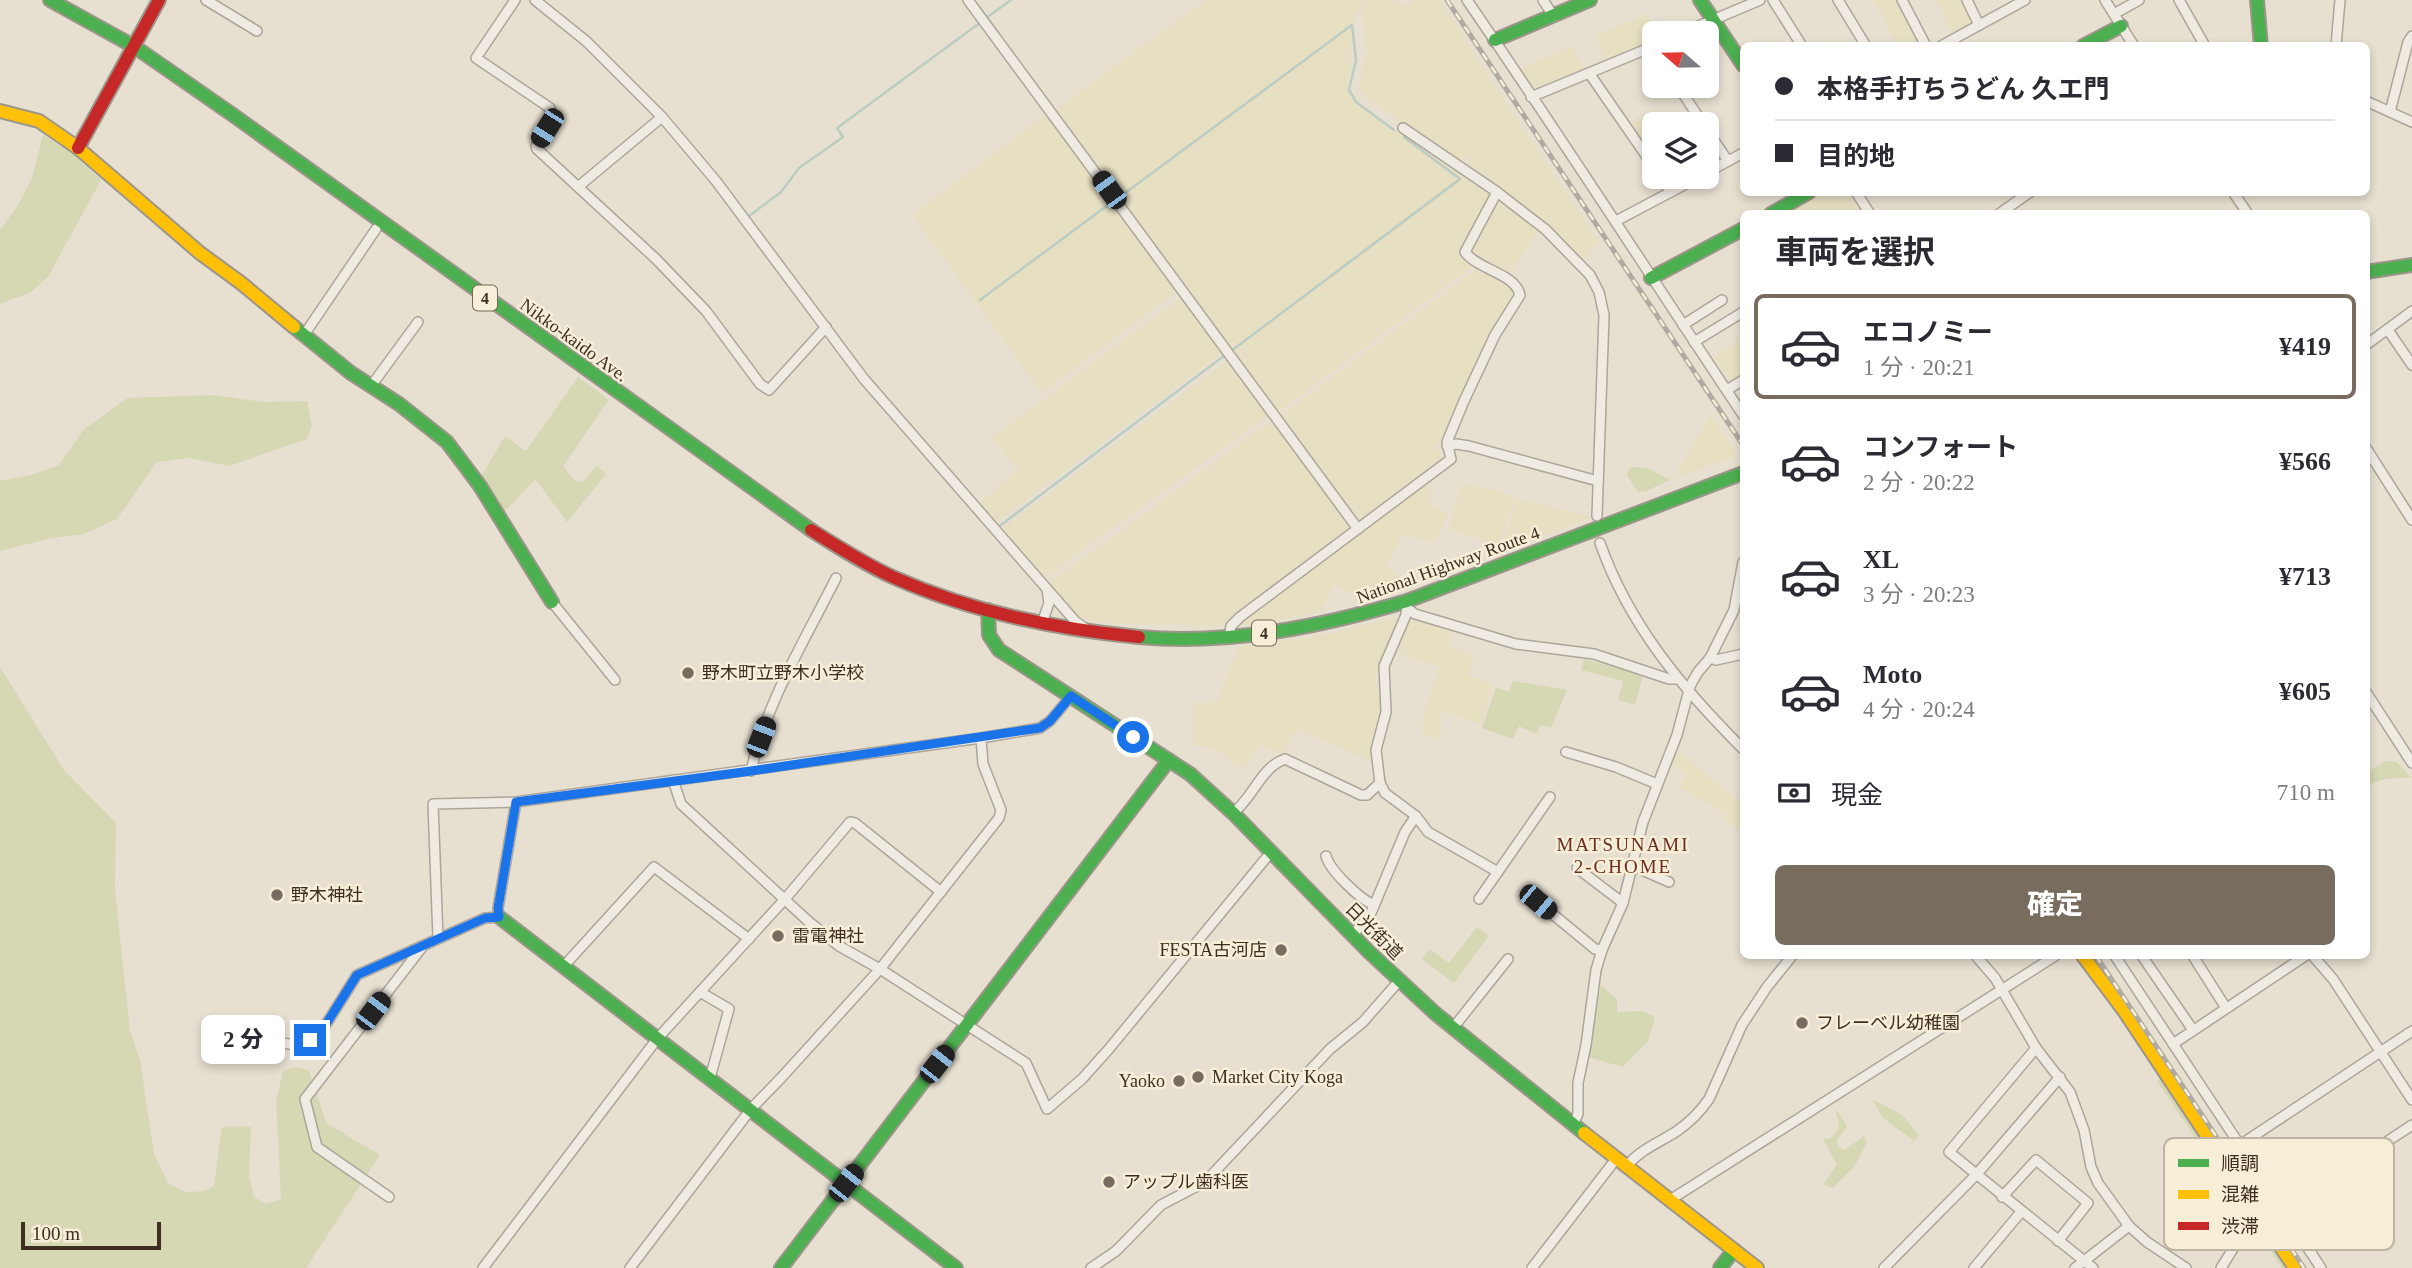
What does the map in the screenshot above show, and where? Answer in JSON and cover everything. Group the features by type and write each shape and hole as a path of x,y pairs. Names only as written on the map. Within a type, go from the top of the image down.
{"main road":[{"name":"Nikko-kaido Ave.","path":"50,0 135,47 233,115 788,516 893,577 932,593 988,610"},
{"path":"78,148 159,0"},
{"path":"1495,40 1590,0"},
{"path":"1700,0 1740,60"},
{"path":"2257,0 2261,42"},
{"path":"2091,42 2121,26"},
{"path":"0,110 39,121 78,148 200,253 351,373 400,404 447,442 480,486 552,602"},
{"path":"1778,210 1803,196"},
{"path":"1651,278 1740,231"},
{"path":"2370,271 2412,265"},
{"name":"National Highway Route 4","path":"988,610 1087,630 1177,638 1229,637 1333,622 1407,605 1740,474"},
{"name":"日光街道","path":"988,610 989,635 999,650 1190,774 1233,813 1399,981 1573,1125 1757,1268"},
{"path":"781,1268 1169,760"},
{"path":"499,917 956,1268"},
{"path":"2085,959 2125,1012 2209,1138"},
{"path":"1720,1268 1734,1250"},
{"path":"2283,1250 2295,1268"}],"street":[{"path":"206,0 257,31"},
{"path":"514,0 476,58 550,108 552,119 536,146 537,149 579,186 706,311 760,384 769,390 826,327"},
{"path":"535,0 586,41 662,117 716,181 864,379 1075,621 1087,630"},
{"path":"968,0 1358,529"},
{"path":"1467,0 1740,410"},
{"path":"1543,0 1554,17"},
{"path":"1713,20 1759,0"},
{"path":"1773,0 1799,42"},
{"path":"1838,0 1864,42"},
{"path":"1902,0 1924,42"},
{"path":"1967,0 1979,25"},
{"path":"1948,42 2025,0"},
{"path":"2105,0 2131,42"},
{"path":"2113,14 2139,0"},
{"path":"2179,0 2203,42"},
{"path":"2336,42 2340,0"},
{"path":"2390,112 2408,42 2412,36"},
{"path":"1531,97 1642,52"},
{"path":"1590,73 1642,149"},
{"path":"2370,103 2412,122"},
{"path":"579,186 662,117"},
{"path":"1403,128 1497,192 1545,229 1590,275 1604,315 1597,516"},
{"path":"1719,147 1728,161"},
{"path":"1719,166 1740,155"},
{"path":"1616,221 1677,189"},
{"path":"1229,637 1231,626 1240,617 1451,459 1447,442 1483,358 1520,295 1514,284 1477,263 1465,252 1497,192"},
{"path":"2004,210 2024,196"},
{"path":"304,335 376,229"},
{"path":"1682,325 1722,300"},
{"path":"2370,342 2412,311"},
{"path":"1694,342 1740,314"},
{"path":"371,386 418,322"},
{"path":"2388,330 2412,365"},
{"path":"1727,390 1740,382"},
{"path":"1447,446 1469,446 1598,481"},
{"path":"2370,454 2412,520"},
{"path":"1600,543 1619,592 1676,679 1740,746"},
{"path":"751,771 776,698 836,578"},
{"path":"1573,1125 1578,1114 1578,1083 1596,970 1602,950 1623,903 1643,822 1676,735 1693,680 1710,658 1734,610 1740,578"},
{"path":"1042,623 1049,603 1047,588"},
{"path":"552,602 615,680"},
{"path":"1499,872 1427,832 1416,816 1385,793 1380,783 1376,750 1386,712 1384,666 1407,605 1415,614 1516,644 1594,654 1676,679"},
{"path":"1710,658 1716,660 1740,655"},
{"path":"438,938 433,804 516,802 981,738 1040,728 1050,721 1071,696"},
{"path":"2370,698 2412,762"},
{"path":"630,1268 751,1109 880,969 999,818 1001,810 983,764 981,738"},
{"path":"1566,751 1657,784"},
{"path":"1233,813 1243,806 1272,765 1285,759 1361,795 1367,795 1380,783"},
{"path":"673,780 681,804 839,946 880,969 1026,1063 1047,1109 1082,1079 1108,1050 1271,852"},
{"path":"1479,900 1550,797"},
{"path":"229,1035 289,1044 310,1040 323,1029 357,975 485,918 499,917 498,908 516,802"},
{"path":"1353,935 1371,913 1405,832 1416,816"},
{"path":"483,1268 657,1039 785,899 850,822 855,823 941,892"},
{"path":"1326,856 1330,866 1363,899 1374,905"},
{"path":"1633,866 1669,882"},
{"path":"564,967 654,867 749,939"},
{"path":"1577,868 1623,903"},
{"path":"1538,902 1595,949 1602,950"},
{"path":"389,1197 317,1147 305,1099 424,944"},
{"path":"1453,1028 1508,959"},
{"path":"1532,1268 1621,1163 1676,1131 1702,1109 1742,1025 1790,959"},
{"path":"1979,959 1995,978 2036,1048 2070,1092 2098,1183 2129,1226 2147,1242 2186,1268"},
{"path":"1670,1200 2050,959"},
{"path":"2117,959 2235,1138"},
{"path":"2144,959 2193,1030"},
{"path":"2195,959 2226,1008"},
{"path":"2173,1044 2300,959"},
{"path":"2316,959 2333,979 2412,1100"},
{"path":"1091,1268 1116,1251 1161,1205 1205,1182 1330,1049 1363,1022 1399,981"},
{"path":"700,992 729,1009 710,1078"},
{"path":"2252,1138 2412,1031"},
{"path":"2036,1048 1949,1152 2058,1241 2079,1264 2093,1268"},
{"path":"1884,1268 1976,1175 2060,1077"},
{"path":"2392,1138 2412,1125"},
{"path":"2002,1197 2036,1160 2088,1203 2058,1241"},
{"path":"1974,1268 2021,1212"},
{"path":"2079,1264 2129,1226"},
{"path":"2221,1268 2232,1250"},
{"path":"2309,1250 2321,1268"}],"shaded area":[{"path":"1205,0 1363,0 1352,26 1349,90 1356,102 1396,133 1403,128 1497,192 1465,251 1477,263 1274,415 1055,110"},
{"path":"1365,0 1393,0 1408,7 1413,0 1440,0 1599,242 1584,260 1467,164 1483,139 1463,164 1366,98 1359,86 1366,51 1362,8"},
{"path":"1873,0 1897,0 1918,42 1895,42"},
{"path":"1936,0 1963,0 1975,24 1954,35"},
{"path":"1647,14 1650,21 1642,21 1642,47 1606,63 1596,35"},
{"path":"1573,47 1585,71 1533,93 1519,69"},
{"path":"1048,113 1178,291 1042,393 912,215"},
{"path":"1642,116 1642,139 1632,123"},
{"path":"1815,196 1850,196 1861,210 1789,210"},
{"path":"1498,200 1538,231 1510,273 1471,252"},
{"path":"1477,269 1513,290 1513,301 1487,341 1437,447 1443,459 1358,522 1281,416"},
{"path":"1182,297 1223,353 995,523 979,502 1018,471 992,437"},
{"path":"1740,339 1740,379 1732,384 1714,357"},
{"path":"1229,359 1269,415 1044,578 1001,529"},
{"path":"1711,414 1737,455 1672,480"},
{"path":"1273,419 1353,528 1225,626 1120,624 1078,618 1048,584"},
{"path":"1461,484 1484,487 1516,497 1498,544 1449,530"},
{"path":"1423,485 1433,492 1429,505 1447,513 1436,542 1402,535 1386,567 1399,573 1387,595 1365,601 1334,584 1321,612 1234,628 1238,623"},
{"path":"1518,499 1592,517 1499,553"},
{"path":"1403,615 1376,677 1381,711 1372,746 1373,763 1301,730 1295,731 1282,754 1262,745 1243,768 1213,748 1193,745 1194,703 1217,701 1239,646 1329,634"},
{"path":"1410,615 1454,629 1449,646 1473,656 1469,676 1494,684 1480,724 1442,711 1440,739 1422,736 1425,708 1439,667 1396,653"},
{"path":"1675,748 1740,802 1740,827 1737,830 1724,820 1727,814 1680,788 1686,773 1669,763"}],"green space":[{"path":"43,135 71,153 101,180 48,277 31,292 0,304 0,230 18,205 32,178"},
{"path":"578,377 609,400 563,466 576,482 584,481 597,465 606,474 567,522 535,480 502,514 480,478 505,436 526,451"},
{"path":"214,395 264,402 307,401 312,425 307,439 229,466 189,458 157,462 117,519 84,534 52,538 0,551 0,481 31,475 59,465 84,429 128,398"},
{"path":"1630,467 1648,468 1670,480 1638,492 1627,475"},
{"path":"1584,659 1643,675 1635,705 1618,700 1623,681 1581,670"},
{"path":"0,667 64,770 116,823 115,890 130,1031 140,1060 154,1154 168,1183 185,1192 204,1191 214,1186 222,1127 251,1127 249,1175 254,1197 266,1204 281,1199 276,1100 283,1072 293,1067 309,1070 326,1123 380,1155 306,1268 0,1268"},
{"path":"1513,681 1567,690 1551,728 1541,725 1536,734 1519,726 1513,739 1482,728 1496,687 1509,692"},
{"path":"2385,761 2397,762 2411,778 2393,778 2370,785 2370,770"},
{"path":"1477,927 1489,936 1454,983 1422,959 1430,949 1449,963"},
{"path":"1601,985 1617,1000 1617,1012 1642,1011 1655,1017 1648,1041 1623,1067 1587,1057"},
{"path":"2166,1073 2209,1138 2195,1138 2157,1081"},
{"path":"1872,1099 1902,1115 1919,1135 1914,1141 1883,1118"},
{"path":"1836,1109 1847,1126 1837,1141 1838,1147 1845,1150 1864,1136 1867,1142 1854,1167 1833,1188 1823,1184 1837,1165 1823,1139 1831,1138 1839,1129"},
{"path":"2270,1250 2283,1250 2295,1268 2282,1268"}],"waterway":[{"path":"986,18 1011,0"},
{"path":"749,216 781,192 799,168 843,137 837,128 981,22"},
{"path":"1352,25 1356,60 1349,90 1356,102 1394,130"},
{"path":"1117,199 1352,25"},
{"path":"1231,351 1460,179 1404,137"},
{"path":"980,300 1112,202"},
{"path":"1001,525 1225,355"}],"railway":[{"path":"1447,0 1740,440"},
{"path":"2098,959 2217,1138"},
{"path":"2292,1250 2304,1268"}],"traffic: fast":[{"path":"50,0 135,47 233,115 811,530"},
{"path":"1495,40 1590,0"},
{"path":"1700,0 1740,60"},
{"path":"2257,0 2261,42"},
{"path":"2091,42 2121,26"},
{"path":"1778,210 1802,196"},
{"path":"1651,278 1740,231"},
{"path":"2370,271 2412,265"},
{"path":"294,327 351,373 399,404 447,442 480,486 552,602"},
{"path":"1139,637 1173,639 1241,636 1341,619 1407,601 1740,474"},
{"path":"988,610 989,635 999,650 1190,774 1233,813 1368,951 1436,1014 1584,1133"},
{"path":"781,1268 1169,760"},
{"path":"499,917 956,1268"},
{"path":"1720,1268 1734,1250"}],"traffic: slow":[{"path":"0,111 39,121 78,148 200,253 294,327"},
{"path":"2085,959 2125,1012 2209,1138"},
{"path":"1584,1133 1757,1268"},
{"path":"2283,1250 2295,1268"}],"traffic: jam":[{"path":"78,148 159,0"},
{"path":"811,530 884,573 984,610 1045,624 1139,637"}],"place":[{"name":"野木町立野木小学校","path":"688,673"},
{"name":"野木神社","path":"277,895"},
{"name":"雷電神社","path":"778,936"},
{"name":"FESTA古河店","path":"1281,950"},
{"name":"フレーベル幼稚園","path":"1802,1023"},
{"name":"Market City Koga","path":"1198,1077"},
{"name":"Yaoko","path":"1179,1081"},
{"name":"アップル歯科医","path":"1109,1182"}],"district":[{"name":"MATSUNAMI 2-CHOME","path":"1623,855"}],"route":[{"path":"310,1040 323,1029 357,975 485,918 499,917 498,908 516,802 751,771 1040,728 1050,721 1071,696 1133,737"}]}
